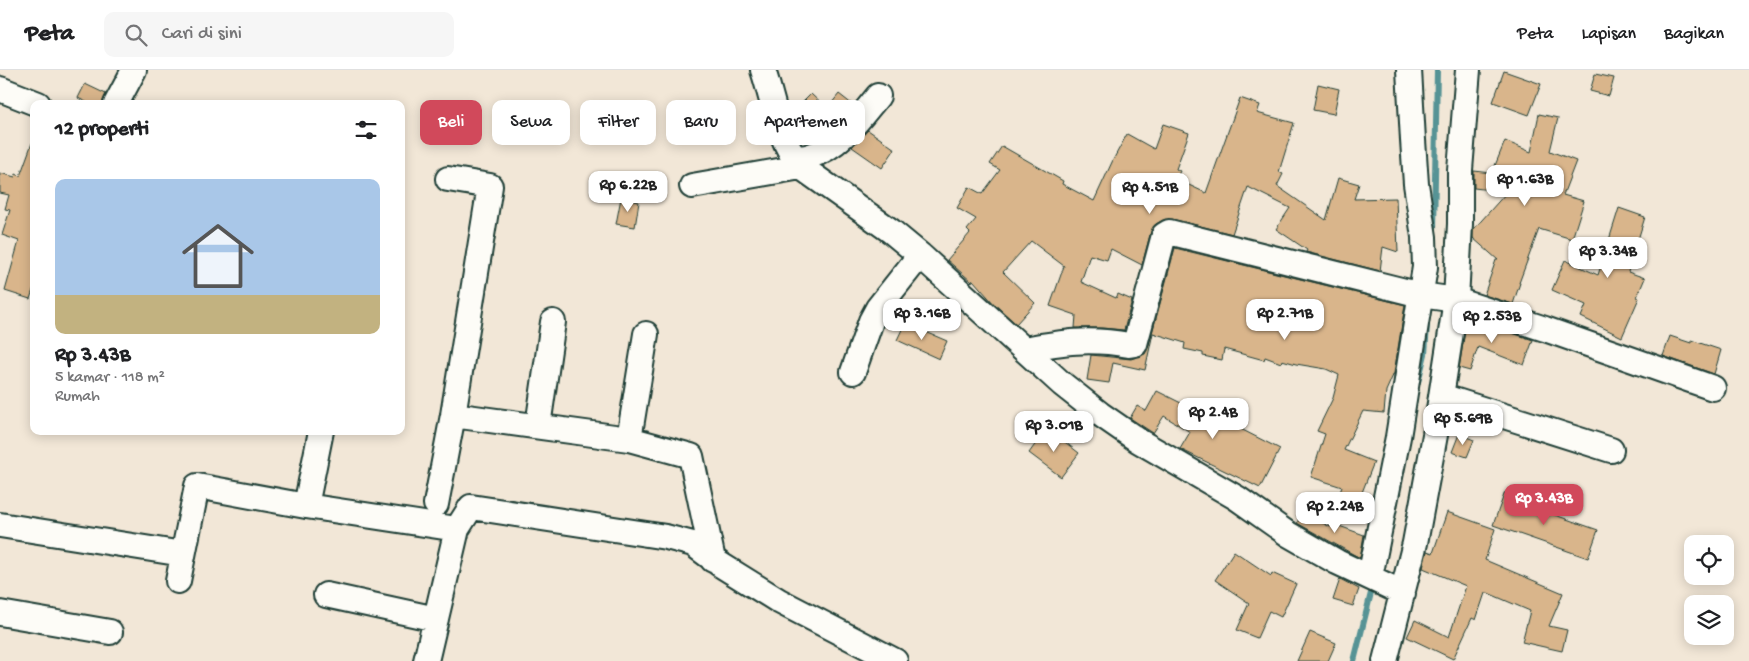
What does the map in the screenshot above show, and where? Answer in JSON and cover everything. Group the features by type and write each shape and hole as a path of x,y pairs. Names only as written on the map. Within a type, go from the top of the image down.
{"street":[{"path":"118,100 134,70"},
{"path":"763,70 783,140 798,163 891,231 920,255 991,321 1081,400 1139,441 1237,498 1288,534 1337,562 1384,584"},
{"path":"1384,584 1420,517 1441,396 1436,297 1425,268 1416,184 1409,70"},
{"path":"1386,661 1384,584 1398,437 1436,297 1460,224 1460,170 1468,70"},
{"path":"0,89 30,101"},
{"path":"692,186 798,163 844,136 878,96"},
{"path":"436,504 453,415 490,186 448,179"},
{"path":"1024,349 1080,340 1135,344 1166,232 1436,297 1545,329 1713,388"},
{"path":"853,372 871,321 878,308 920,255"},
{"path":"538,426 553,322"},
{"path":"629,439 646,334"},
{"path":"1441,396 1610,450"},
{"path":"453,415 629,439 691,456 713,560"},
{"path":"306,506 320,435"},
{"path":"178,581 197,486 306,506 457,529"},
{"path":"426,661 457,529 471,507 666,537 693,544 713,560 779,601 895,661"},
{"path":"0,525 183,554"},
{"path":"326,595 436,618"},
{"path":"0,613 110,632"}],"building":[{"path":"1504,71 1541,84 1529,115 1493,102"},
{"path":"1595,74 1614,78 1609,96 1590,91"},
{"path":"85,84 106,94 104,100 82,100 78,98"},
{"path":"1318,84 1339,89 1334,114 1313,110"},
{"path":"811,94 817,100 805,100"},
{"path":"839,94 847,100 834,100"},
{"path":"1240,98 1260,105 1257,113 1294,123 1279,172 1283,174 1277,186 1326,220 1338,178 1359,184 1354,199 1396,198 1398,252 1383,247 1380,271 1306,252 1307,250 1276,229 1290,208 1248,187 1232,234 1172,219 1163,220 1156,224 1151,231 1142,265 1111,249 1107,260 1090,255 1081,282 1116,298 1118,294 1132,300 1124,330 1075,328 1076,315 1050,306 1064,266 1031,241 1003,272 1035,303 1016,324 995,305 973,280 972,282 947,260 970,233 967,230 976,219 957,208 969,187 982,194 1000,170 990,164 1002,146 1063,181 1062,184 1094,201 1127,134 1154,149 1163,124 1189,133 1176,169 1180,171 1176,179 1206,193"},
{"path":"1539,114 1558,118 1550,151 1576,161 1563,195 1584,201 1572,239 1539,229 1513,304 1484,295 1496,260 1498,260 1473,238 1473,230 1507,192 1474,188 1474,171 1492,173 1505,141 1531,152"},
{"path":"868,130 895,149 882,168 852,147 854,145 865,145 865,133"},
{"path":"30,148 30,299 5,291 19,241 2,235 10,210 5,209 9,195 0,193 0,173 15,177 16,174 20,176"},
{"path":"621,198 639,202 635,227 616,224"},
{"path":"1619,208 1645,217 1628,272 1645,278 1637,297 1639,298 1622,337 1581,317 1586,305 1552,290 1565,260 1598,275"},
{"path":"1175,248 1405,305 1394,373 1386,391 1384,413 1363,411 1344,450 1374,462 1359,500 1340,492 1342,487 1311,477 1325,434 1317,431 1333,398 1339,375 1326,369 1282,360 1281,363 1265,357 1264,360 1224,349 1222,360 1184,349 1185,343 1153,333 1145,370 1113,363 1109,383 1087,380 1091,355 1131,359 1145,354"},
{"path":"1467,318 1533,340 1524,365 1478,347 1470,371 1459,368"},
{"path":"905,323 947,341 939,359 897,340"},
{"path":"1670,336 1691,343 1691,340 1721,350 1714,374 1663,356"},
{"path":"1157,391 1224,428 1227,422 1280,449 1260,488 1180,449 1190,432 1164,416 1153,433 1130,418 1137,406 1146,411"},
{"path":"1047,428 1079,453 1061,477 1029,453"},
{"path":"1459,434 1474,440 1467,457 1452,452"},
{"path":"1505,492 1531,501 1529,506 1598,530 1588,558 1493,525"},
{"path":"1303,512 1330,527 1331,523 1364,535 1360,558 1297,523"},
{"path":"1447,512 1495,529 1485,560 1563,593 1549,626 1567,630 1562,651 1522,642 1530,611 1488,593 1485,593 1476,620 1472,618 1453,659 1407,637 1415,620 1449,637 1466,586 1423,568 1427,551 1433,553"},
{"path":"1234,551 1271,576 1272,573 1296,584 1281,617 1269,611 1257,638 1237,630 1249,603 1215,580"},
{"path":"1340,579 1359,589 1353,606 1333,600"},
{"path":"1310,632 1336,643 1328,661 1297,661"}],"waterway":[{"path":"1434,231 1437,70"},
{"path":"1418,382 1425,354 1427,325"},
{"path":"1354,661 1373,585"}]}
